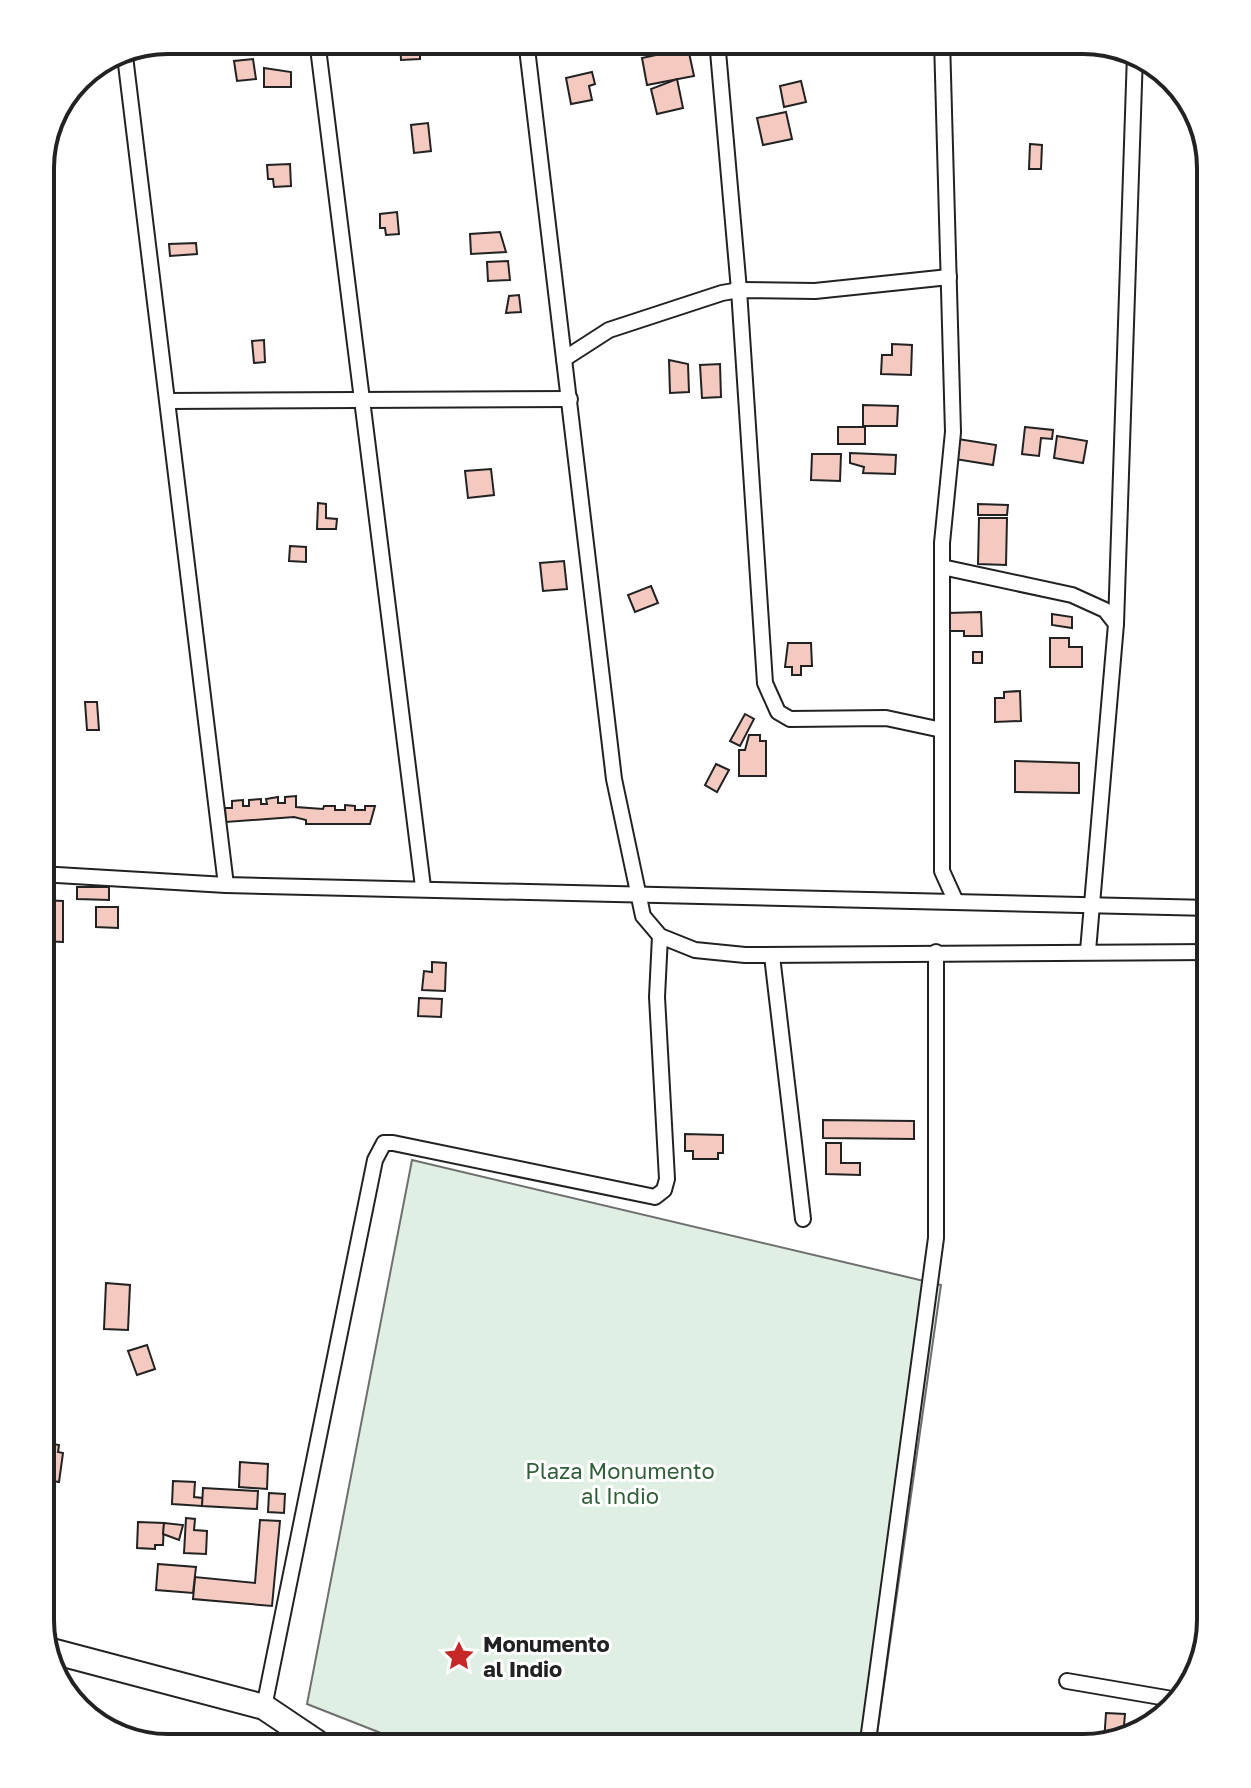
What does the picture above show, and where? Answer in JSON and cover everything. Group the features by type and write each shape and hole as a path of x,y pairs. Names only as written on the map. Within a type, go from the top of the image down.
{"highway":[{"path":"59,1653 264,1707 304,1734"}],"street":[{"path":"319,54 423,887"},
{"path":"528,54 614,779 643,916 660,936 695,950 772,956 936,952 1197,952"},
{"path":"718,54 739,290 765,683 778,712 790,719 886,718 942,730"},
{"path":"942,54 953,432 942,567 942,871 956,902"},
{"path":"126,63 226,885"},
{"path":"1088,951 1116,624 1135,67"},
{"path":"564,359 609,330 682,303 739,290 815,291 949,277"},
{"path":"168,401 570,399"},
{"path":"942,567 1072,595 1105,610 1116,624"},
{"path":"54,875 226,885 423,887 640,896 1197,908"},
{"path":"264,1707 375,1160 384,1143 393,1143 655,1197 664,1190 667,1179 657,997 660,936"},
{"path":"869,1734 936,1238 936,952"},
{"path":"772,956 803,1219"},
{"path":"1067,1681 1166,1698"}],"green space":[{"name":"Plaza Monumento al Indio","path":"412,1160 941,1285 877,1734 383,1734 307,1704"}],"building":[{"path":"401,54 420,54 420,59 401,60"},
{"path":"660,54 689,54 694,76 647,85 642,58"},
{"path":"253,59 256,79 237,81 234,61"},
{"path":"264,68 291,72 291,87 264,87"},
{"path":"592,72 595,84 589,86 592,100 571,104 566,78"},
{"path":"677,79 683,108 657,114 651,89"},
{"path":"801,81 806,102 784,107 780,86"},
{"path":"786,112 792,139 763,145 757,118"},
{"path":"428,123 431,151 414,153 411,125"},
{"path":"1030,144 1042,145 1041,169 1029,169"},
{"path":"290,164 291,186 274,187 273,179 268,179 267,165"},
{"path":"397,212 399,234 386,235 385,228 380,228 380,214"},
{"path":"500,232 506,252 471,254 470,234"},
{"path":"196,243 197,254 170,256 169,244"},
{"path":"508,261 510,280 488,281 487,262"},
{"path":"519,295 521,312 506,313 509,296"},
{"path":"264,340 265,362 254,363 252,341"},
{"path":"892,344 912,345 911,375 881,374 882,355 892,355"},
{"path":"669,360 688,364 689,392 670,393"},
{"path":"720,364 721,397 702,398 700,365"},
{"path":"863,405 898,406 897,426 863,426"},
{"path":"838,427 865,427 865,444 838,444"},
{"path":"1025,427 1053,430 1052,439 1041,438 1039,456 1022,454"},
{"path":"1057,436 1087,441 1083,463 1054,458"},
{"path":"958,439 996,445 993,465 955,459"},
{"path":"850,453 896,455 895,474 863,473 864,467 850,463"},
{"path":"812,454 841,454 840,481 811,480"},
{"path":"491,469 494,495 468,498 465,471"},
{"path":"318,503 326,504 326,518 337,519 336,529 317,529"},
{"path":"978,504 1008,505 1007,515 978,515"},
{"path":"979,518 1007,518 1006,565 978,564"},
{"path":"290,546 306,547 306,562 289,561"},
{"path":"564,561 567,589 543,591 540,563"},
{"path":"651,586 658,603 635,612 628,595"},
{"path":"981,612 982,636 964,636 964,631 948,631 948,613"},
{"path":"1052,614 1072,617 1072,628 1052,625"},
{"path":"1050,638 1069,638 1069,647 1082,647 1082,667 1050,667"},
{"path":"788,643 811,643 812,666 801,666 801,675 792,675 792,667 785,667"},
{"path":"973,652 982,652 982,663 973,663"},
{"path":"1020,691 1021,721 995,722 995,698 1004,698 1004,692"},
{"path":"85,702 97,702 99,730 87,730"},
{"path":"745,714 754,719 740,746 730,741"},
{"path":"749,735 760,735 760,741 766,741 766,776 739,776 739,750 745,750"},
{"path":"1015,761 1079,763 1079,793 1015,792"},
{"path":"716,764 729,770 717,792 705,785"},
{"path":"296,796 296,807 323,809 324,806 335,806 335,810 345,810 345,805 355,806 355,810 365,810 365,806 375,806 370,824 306,824 306,820 294,817 226,822 225,808 232,808 232,801 243,800 243,806 249,806 249,800 261,799 261,804 267,804 266,799 278,797 278,803 285,803 285,797"},
{"path":"77,887 109,887 109,900 77,899"},
{"path":"54,901 63,901 63,942 54,942"},
{"path":"96,907 118,907 118,928 96,927"},
{"path":"432,962 446,963 445,991 422,990 424,971 432,972"},
{"path":"419,998 442,999 441,1017 418,1016"},
{"path":"823,1120 914,1121 914,1139 823,1138"},
{"path":"685,1134 723,1135 723,1153 718,1153 718,1159 693,1159 693,1151 685,1151"},
{"path":"826,1143 841,1143 841,1163 860,1163 860,1175 826,1174"},
{"path":"106,1283 130,1285 128,1330 104,1329"},
{"path":"147,1345 155,1369 137,1375 128,1351"},
{"path":"54,1444 59,1445 58,1452 63,1453 59,1482 54,1481"},
{"path":"240,1462 268,1464 267,1489 239,1487"},
{"path":"173,1481 195,1482 194,1497 203,1498 202,1506 172,1504"},
{"path":"203,1488 258,1491 257,1509 202,1506"},
{"path":"269,1493 285,1494 284,1513 268,1512"},
{"path":"186,1518 195,1519 194,1530 207,1531 206,1554 184,1553"},
{"path":"260,1520 280,1521 272,1606 193,1599 195,1577 255,1583"},
{"path":"138,1522 164,1523 163,1545 155,1545 155,1549 137,1548"},
{"path":"164,1523 183,1525 179,1540 163,1534"},
{"path":"158,1564 196,1567 193,1593 156,1590"},
{"path":"1106,1713 1125,1714 1124,1726 1105,1732"}],"place":[{"name":"Monumento al Indio","path":"459,1656"}]}
